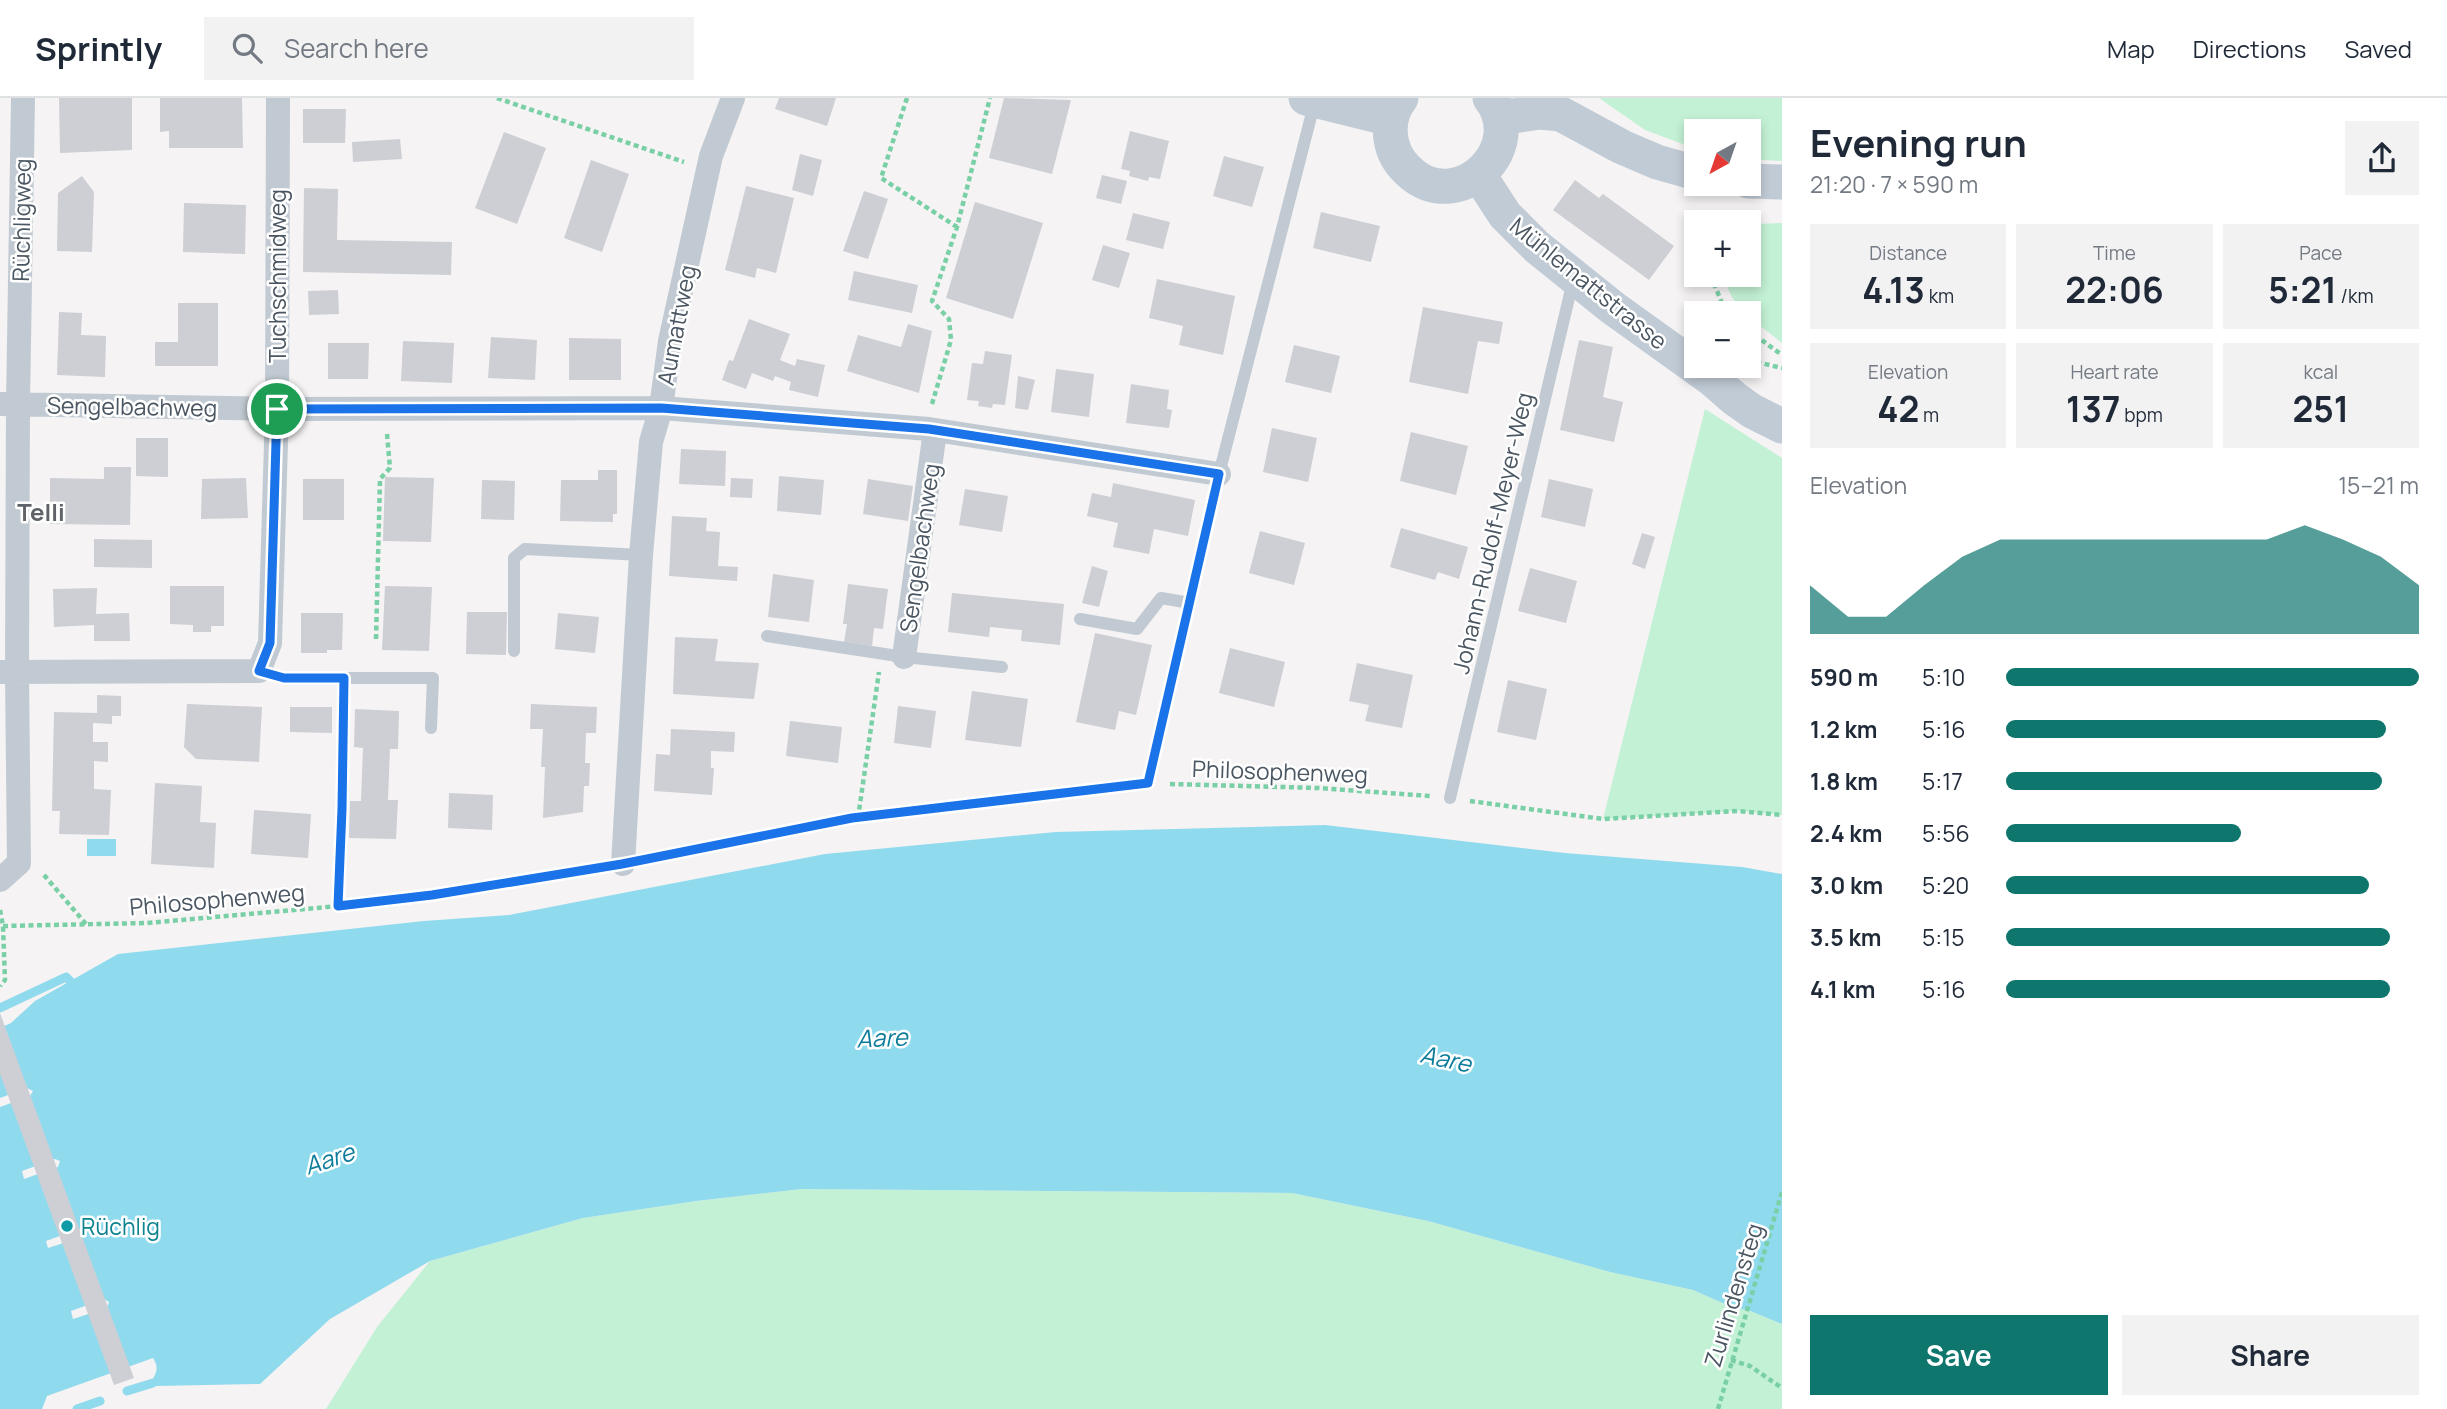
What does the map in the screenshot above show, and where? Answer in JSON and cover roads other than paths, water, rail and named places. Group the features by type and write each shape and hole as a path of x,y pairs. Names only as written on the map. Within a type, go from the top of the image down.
{"main road":[{"path":"1310,99 1396,109 1390,133 1397,159 1416,178 1428,183 1455,185 1479,175 1488,166 1500,143 1495,108 1561,114 1622,147 1684,170"},
{"name":"Mühlemattstrasse","path":"1479,175 1505,215 1574,278 1713,379 1752,411 1782,426"},
{"path":"1761,181 1782,182"},
{"name":"Mühlemattstrasse","path":"1713,379 1738,390 1782,400"}],"street":[{"name":"Rüchligweg","path":"0,880 19,863 20,836 8,672 9,404 23,98"},
{"name":"Tuchschmidweg","path":"259,671 270,643 277,409 278,98"},
{"name":"Aumattweg","path":"622,864 641,555 651,442 661,408 670,341 708,170 733,98"},
{"name":"Sengelbachweg","path":"9,404 277,409 661,408 932,430 1219,474"},
{"name":"Sengelbachweg","path":"904,657 932,430"},
{"path":"8,672 259,671"}],"lane":[{"path":"1148,783 1219,474 1310,99"},
{"name":"Johann-Rudolf-Meyer-Weg","path":"1450,798 1574,278"},
{"path":"514,651 514,558 525,550 641,555"},
{"path":"1080,619 1137,629 1161,598 1190,603"},
{"path":"767,636 904,657 1002,667"},
{"path":"259,671 284,678 433,678 431,728"},
{"path":"342,809 344,678"}],"water":[{"name":"Aare","path":"1325,825 1565,853 1742,867 1782,874 1782,1324 1748,1310 1734,1308 1693,1290 1610,1272 1428,1221 1292,1193 802,1189 583,1218 430,1261 330,1319 260,1384 156,1386 151,1382 156,1370 153,1358 47,1396 42,1409 0,1409 0,1107 30,1096 33,1091 27,1088 0,1098 0,1028 11,1023 35,1001 118,954 424,921 509,915 825,854 1056,832","holes":["55,1159 60,1161 58,1167 24,1179 22,1171","79,1229 84,1231 82,1237 48,1248 46,1241","104,1299 109,1302 107,1308 73,1319 71,1311"]},
{"path":"87,839 116,839 116,856 87,856"}],"waterway":[{"path":"0,1008 66,977 71,982"},
{"path":"127,1391 153,1383"},
{"path":"77,1409 100,1401"}],"place":[{"name":"Rüchlig","path":"67,1226"}],"district":[{"name":"Telli","path":"41,511"}]}
